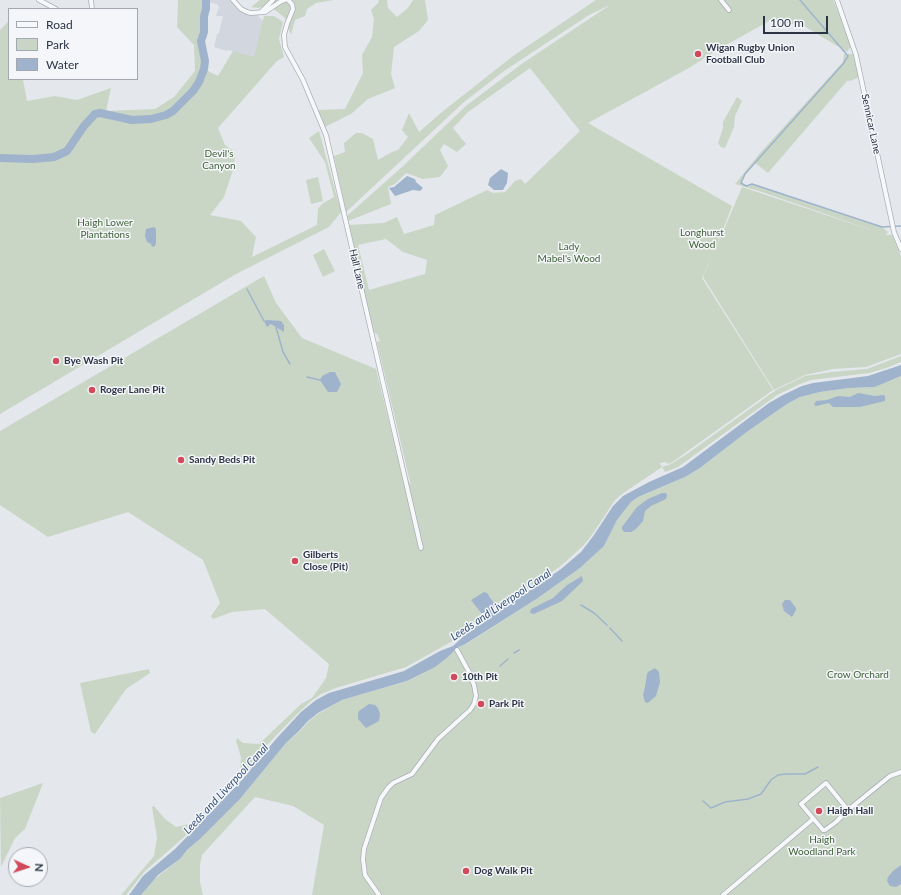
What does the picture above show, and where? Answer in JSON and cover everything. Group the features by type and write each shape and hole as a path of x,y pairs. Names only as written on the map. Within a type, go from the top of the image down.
{"street":[{"path":"39,0 54,8"},
{"path":"233,0 238,6 247,12 265,12 285,0"},
{"path":"261,12 273,0"},
{"name":"Hall Lane","path":"288,0 292,4 293,9 284,35 285,47 303,80 326,135 421,548"},
{"path":"721,0 729,10"},
{"name":"Sennicar Lane","path":"837,0 856,55 892,224 901,249"},
{"path":"379,895 365,875 363,859 364,849 381,798 393,783 412,774 438,739 470,710 474,704 476,696 474,685 457,650"},
{"path":"848,810 826,783 801,804 823,830 825,830 890,776 901,772"},
{"path":"723,895 813,818"}],"shaded area":[{"path":"210,0 231,0 239,10 245,14 257,15 277,34 267,65 246,57 246,55 214,47 223,16 216,16 219,7 217,4 209,2"}],"green space":[{"name":"Haigh Lower Plantations","path":"178,0 204,0 199,37 206,47 208,71 218,76 233,51 254,57 264,16 274,16 283,22 279,39 284,57 277,61 218,128 225,145 235,152 234,167 224,197 210,215 241,221 256,237 252,257 317,225 318,209 322,204 334,197 325,162 309,138 319,131 342,211 329,227 236,274 0,414 0,30 8,22 8,80 23,80 27,101 55,96 77,100 111,88 106,111 155,109 174,97 195,71 194,45 177,27"},
{"path":"260,0 333,0 316,3 307,9 305,16 295,20 291,35 285,18 275,10 268,6 258,8 251,7"},
{"path":"379,0 387,0 388,8 397,17 408,8 413,0 425,0 428,20 419,31 394,47 391,74 395,88 368,99 351,114 325,127 318,110 345,109 363,73 362,55 372,37 374,19 371,10"},
{"path":"596,0 833,0 852,45 847,52 804,26 771,20 717,50 689,68 588,123 732,206 714,253 742,187 886,235 892,235 901,256 901,354 866,367 833,369 805,375 774,390 703,277 713,254 702,278 773,390 671,463 660,463 662,467 622,494 615,500 584,545 562,565 536,584 496,608 490,596 472,600 483,616 458,638 406,667 336,688 321,694 310,702 266,746 243,775 183,838 144,872 126,895 121,895 154,856 157,838 152,807 154,806 165,819 176,827 194,823 235,781 240,771 241,757 236,741 237,738 243,743 259,744 301,704 312,698 326,678 329,664 265,609 232,612 213,619 211,616 220,603 203,560 128,512 48,537 0,505 0,431 264,276 276,303 302,338 376,369 397,455 411,486 377,342 380,341 377,334 371,331 348,225 384,223 397,217 404,234 434,225 435,215 487,190 493,193 505,192 515,181 521,179 525,184 580,131 530,68 468,112 453,128 466,144 457,152 444,144 440,150 448,166 440,177 423,179 406,173 395,184 388,187 391,204 348,221 347,216 403,166 467,105 523,63 610,5 589,15 504,71 464,102 346,212 334,156 345,152 344,143 356,133 362,133 373,139 378,160 398,150 408,137 402,130 409,113 419,132 513,56","holes":["386,239 403,252 427,260 425,274 369,290 358,245"]},
{"path":"844,54 854,54 859,77 847,81 768,173 755,163 745,174 741,183 746,186 752,184 882,227 888,232 886,235 735,184 760,153 843,62"},
{"path":"737,97 742,101 735,116 734,127 725,148 721,147 718,143 723,128 723,122"},
{"path":"318,177 323,201 311,204 306,180"},
{"path":"324,249 335,271 323,277 313,255"},
{"path":"901,356 901,362 886,368 869,373 811,380 777,395 678,467 665,472 662,467 671,464 687,454 776,390 805,376 867,369"},
{"path":"901,376 901,895 312,895 324,825 293,806 255,797 202,855 200,865 200,882 203,895 141,895 152,881 180,859 187,850 240,799 286,743 318,714 342,700 408,681 434,667 448,657 458,647 465,645 538,598 580,568 604,546 617,520 631,502 638,497 685,477 700,468 748,431 787,404 800,397 820,392 849,388 875,387"},
{"path":"149,669 150,673 126,689 95,734 91,732 80,683"},
{"path":"43,783 25,829 15,838 11,847 8,847 8,852 1,867 0,798"}],"water":[{"path":"501,169 508,173 507,183 503,190 494,190 488,185 490,178"},
{"path":"407,176 415,179 416,182 423,188 420,191 413,190 395,196 389,188 394,187"},
{"path":"154,227 156,229 156,243 155,246 152,247 151,244 147,242 145,236 146,229"},
{"path":"264,321 281,321 284,325 284,332 271,324 267,327"},
{"path":"901,365 901,376 875,387 849,388 820,392 800,397 787,404 748,431 700,468 685,477 638,497 631,502 617,520 604,546 580,568 538,598 464,645 458,647 435,667 407,681 342,700 318,713 286,743 240,799 187,850 180,859 158,875 141,895 129,895 143,876 175,849 242,780 301,712 316,700 329,693 404,671 440,651 453,646 489,617 488,613 481,613 471,600 484,592 487,593 495,604 493,610 496,612 516,600 561,569 581,552 613,506 623,496 649,482 683,467 769,403 802,386 813,383 868,376"},
{"path":"330,372 335,372 341,384 337,392 328,392 320,380 322,376"},
{"path":"858,393 875,396 883,395 885,396 885,401 860,407 833,407 829,403 816,406 814,405 816,401 827,400 838,396 850,397"},
{"path":"662,493 666,493 666,499 651,506 645,511 643,521 636,529 631,532 624,532 622,527 637,507 648,499"},
{"path":"582,576 583,581 562,601 534,614 530,613 531,609 553,598 567,585"},
{"path":"785,600 790,600 796,608 792,617 784,611 782,604"},
{"path":"655,668 659,672 660,682 656,696 647,703 645,702 643,695 647,674"},
{"path":"369,704 375,705 380,714 379,721 366,728 358,719 358,714 359,711"},
{"path":"901,865 901,884 896,887 890,886 887,881 888,877"}],"waterway":[{"path":"0,158 33,159 54,157 67,151 84,126 95,114 100,113 132,120 151,119 166,115 173,111 193,91 199,82 204,69 205,61 201,41 204,32 206,0"},
{"path":"800,0 848,56 843,64 745,174 741,183 746,186 752,184 882,227 901,226"},
{"path":"247,289 264,321"},
{"path":"276,327 283,352 290,364"},
{"path":"307,377 320,380"},
{"path":"581,605 594,613 607,625"},
{"path":"610,628 622,641"},
{"path":"514,653 519,650"},
{"path":"500,666 508,659"},
{"path":"703,801 711,808 725,802 748,799 761,794 771,780 778,775 805,774 818,767"}],"place":[{"name":"Wigan Rugby Union Football Club","path":"698,54"},
{"name":"Bye Wash Pit","path":"56,361"},
{"name":"Roger Lane Pit","path":"92,390"},
{"name":"Sandy Beds Pit","path":"181,460"},
{"name":"Gilberts Close (Pit)","path":"295,561"},
{"name":"10th Pit","path":"454,677"},
{"name":"Park Pit","path":"481,704"},
{"name":"Haigh Hall","path":"819,811"},
{"name":"Dog Walk Pit","path":"466,871"}],"park label":[{"name":"Devil's Canyon","path":"219,160"},
{"name":"Longhurst Wood","path":"702,238"},
{"name":"Lady Mabel's Wood","path":"569,252"},
{"name":"Crow Orchard","path":"858,675"},
{"name":"Haigh Woodland Park","path":"822,846"}],"water label":[{"name":"Leeds and Liverpool Canal","path":"501,605"},
{"name":"Leeds and Liverpool Canal","path":"226,789"}]}
